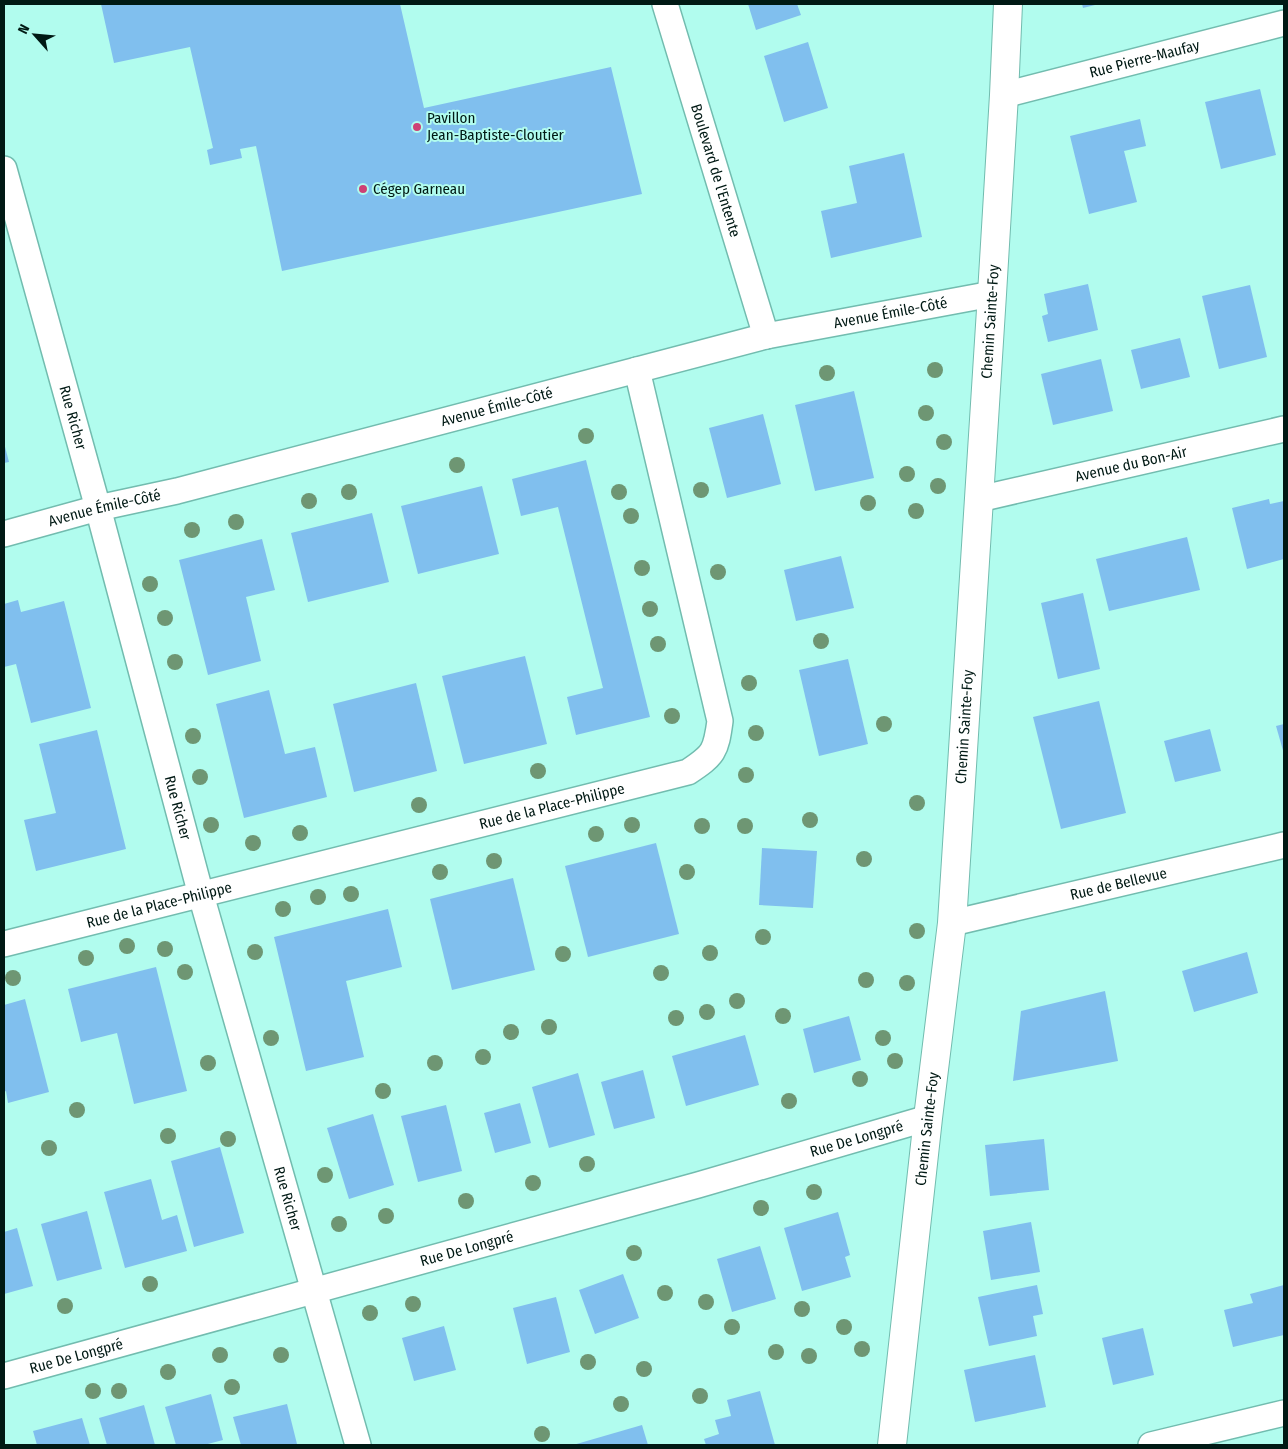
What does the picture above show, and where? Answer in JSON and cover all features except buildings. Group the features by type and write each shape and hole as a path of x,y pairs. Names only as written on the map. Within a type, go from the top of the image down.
{"main road":[{"name":"Chemin Sainte-Foy","path":"892,1445 928,1118 952,923 992,294 1008,4"}],"street":[{"name":"Boulevard de l'Entente","path":"665,4 766,336"},
{"name":"Rue Pierre-Maufay","path":"1004,95 1284,23"},
{"name":"Rue Richer","path":"4,169 98,508 201,895 358,1445"},
{"name":"Avenue Émile-Côté","path":"4,534 98,508 176,491 766,336 992,294"},
{"name":"Rue de la Place-Philippe","path":"4,944 688,772 706,761 716,747 720,721 636,370"},
{"name":"Avenue du Bon-Air","path":"979,499 1284,429"},
{"name":"Rue de Bellevue","path":"952,923 1284,845"},
{"name":"Rue De Longpré","path":"4,1376 698,1185 928,1118"},
{"path":"1152,1445 1284,1413"}],"place":[{"name":"Pavillon Jean-Baptiste-Cloutier","path":"417,127"},
{"name":"Cégep Garneau","path":"363,189"}]}
